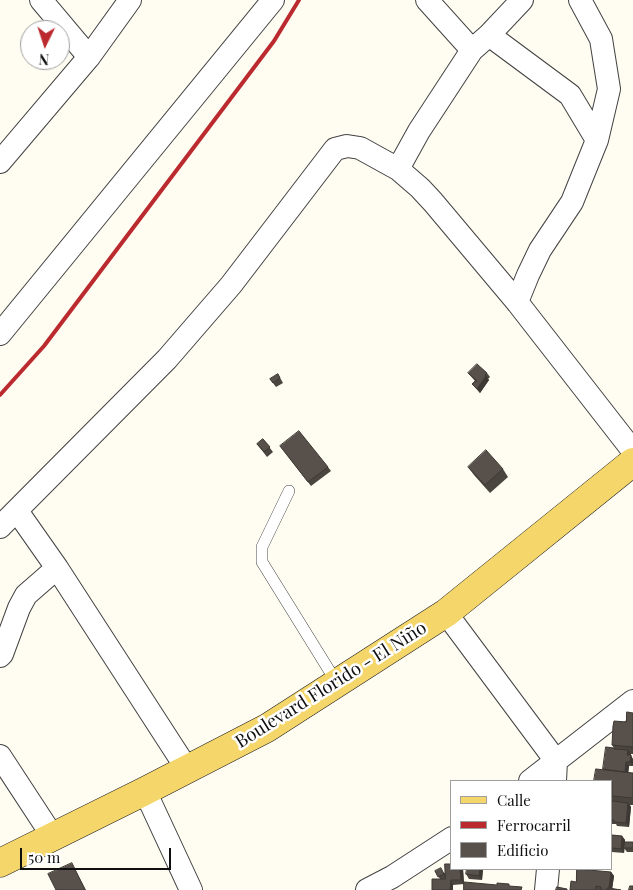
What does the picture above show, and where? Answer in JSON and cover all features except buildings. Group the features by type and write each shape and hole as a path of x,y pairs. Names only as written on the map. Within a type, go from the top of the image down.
{"main road":[{"name":"Boulevard Florido - El Niño","path":"0,863 267,728 446,613 633,462"}],"street":[{"path":"41,0 89,56"},
{"path":"0,162 89,56 130,0"},
{"path":"0,334 273,0"},
{"path":"427,0 480,42 570,95 597,140"},
{"path":"398,168 419,131 480,42 522,0"},
{"path":"517,302 540,250 572,202 597,140 609,89 601,39 580,0"},
{"path":"0,526 167,359 231,285 335,149 347,146 360,148 398,168 420,188 517,302 633,451"},
{"path":"16,511 57,568 187,769"},
{"path":"0,656 26,595 57,568"},
{"path":"446,613 555,771"},
{"path":"532,780 555,771 633,700"},
{"path":"0,756 53,837"},
{"path":"145,791 191,890"},
{"path":"367,890 391,883 450,839"},
{"path":"546,890 548,870"}],"lane":[{"path":"290,491 262,547 262,562 337,683"}],"railway":[{"path":"0,395 44,346 274,41 299,0"}]}
